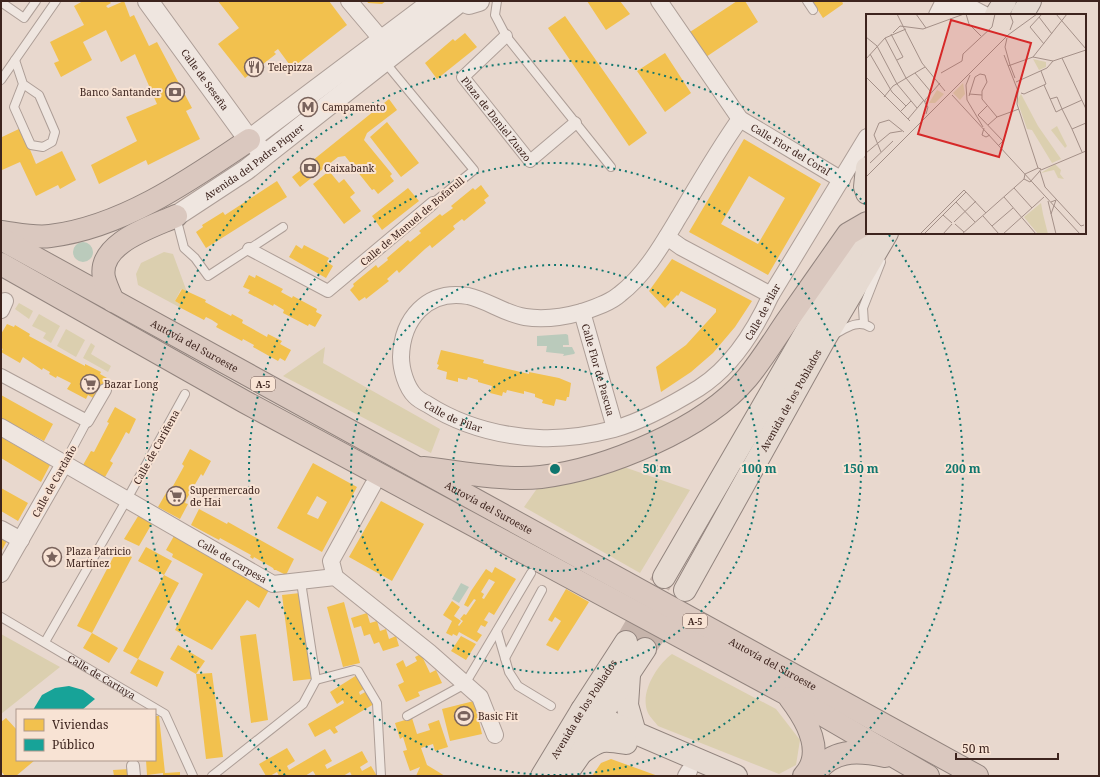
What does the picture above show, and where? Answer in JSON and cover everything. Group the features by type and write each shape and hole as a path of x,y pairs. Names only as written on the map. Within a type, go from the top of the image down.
{"highway":[{"path":"1,232 49,236 102,222 165,196 249,140"},
{"path":"139,207 148,229"},
{"path":"113,301 104,277 106,259 118,244 176,216"},
{"path":"412,466 498,477 540,477 578,470 625,455 674,434 716,407 746,378 848,234 866,224"},
{"name":"Autovía del Suroeste","path":"1,239 977,776"},
{"name":"Autovía del Suroeste","path":"1,264 245,402 787,694 928,776"},
{"path":"787,694 802,714 814,752 808,772 804,776"},
{"path":"813,776 824,763 834,757 850,753 865,752 894,757"}],"main road":[{"path":"997,14 1005,1"},
{"path":"1023,14 1030,1"},
{"path":"866,178 866,190"},
{"name":"Avenida de los Poblados","path":"664,577 866,229"},
{"name":"Avenida de los Poblados","path":"685,590 824,340 887,234"},
{"name":"Avenida de los Poblados","path":"542,776 589,716 635,645 629,673"},
{"path":"581,753 589,716 629,673"},
{"path":"629,673 627,705 630,738"},
{"path":"589,716 692,774"},
{"path":"565,776 581,753 597,742 630,738 736,776"}],"street":[{"name":"Calle de Seseña","path":"148,1 249,140 266,155"},
{"path":"349,1 382,40"},
{"name":"Avenida del Padre Piquer","path":"249,140 434,1"},
{"name":"Avenida del Padre Piquer","path":"176,216 266,155 384,60 462,1"},
{"path":"462,1 469,4 479,1"},
{"path":"659,1 740,119"},
{"path":"938,14 942,5 948,1"},
{"path":"958,1 983,14"},
{"name":"Plaza de Daniel Zuazo","path":"506,36 463,77 530,161 575,123"},
{"name":"Calle Flor del Coral","path":"740,119 842,180"},
{"name":"Calle de Pilar","path":"740,119 650,262 632,284 618,296 582,312 548,318 524,317 469,297 453,295 435,299 415,313 404,332 401,359 403,372 415,396 447,417 487,430 541,438 568,436 615,428 660,410 701,386 728,362 746,340 866,139"},
{"name":"Calle de Manuel de Bofarull","path":"249,249 328,291 433,203"},
{"path":"667,237 682,247 771,296"},
{"name":"Calle Flor de Pascua","path":"582,312 615,428"},
{"path":"1,375 87,421 105,390"},
{"name":"Calle de Carpesa","path":"1,427 126,501 273,584 302,582 335,577"},
{"name":"Calle de Cardaño","path":"1,574 64,464"},
{"path":"373,485 331,561 335,577 429,652 480,698 494,735"},
{"path":"1,529 20,540"}],"lane":[{"path":"1,2 24,18 36,1"},
{"path":"1,80 56,1"},
{"path":"497,1 495,15 506,36 611,167"},
{"path":"807,1 813,10"},
{"path":"15,60 23,84 39,95 55,132 52,142 43,147 32,145 14,107 23,84"},
{"name":"Calle de Manuel de Bofarull","path":"384,60 474,170 433,203"},
{"path":"176,216 184,248 195,258 208,276 283,226"},
{"path":"824,340 853,325 867,326 863,308 882,260 888,234"},
{"name":"Calle de Cariñena","path":"45,642 126,501 185,394"},
{"name":"Calle de Cardaño","path":"64,464 87,421"},
{"path":"408,716 465,684 531,573"},
{"path":"212,776 303,704 316,680 302,582"},
{"path":"505,658 542,590"},
{"name":"Calle de Cartaya","path":"1,617 165,714 193,776"},
{"path":"497,632 509,672 518,686 552,706"},
{"path":"316,680 354,670 358,671 362,676 377,703 381,776"}],"shaded area":[{"path":"83,242 90,245 93,252 90,259 83,262 76,259 73,252 76,245"},
{"path":"164,252 173,254 187,292 181,289 175,301 180,304 179,307 138,285 136,274 141,263"},
{"path":"19,303 33,311 29,319 15,309"},
{"path":"39,314 60,326 51,343 43,338 46,333 32,326"},
{"path":"66,329 85,340 76,357 57,346"},
{"path":"568,335 569,345 563,345 563,347 572,347 575,353 574,354 563,356 564,354 546,352 547,346 537,346 537,336"},
{"path":"91,343 95,346 91,354 111,366 108,372 83,358"},
{"path":"325,347 323,363 440,429 431,453 283,376"},
{"path":"624,467 690,490 640,573 524,507 543,480"},
{"path":"461,583 469,587 459,603 452,599"},
{"path":"1,634 60,667 1,714"},
{"path":"672,654 776,709 800,740 796,765 779,774 658,726 648,713 646,697 655,672"}],"building: Viviendas":[{"path":"83,1 109,1 111,3 106,6 108,8 124,1 130,17 134,15 149,46 157,42 192,108 186,111 200,139 148,165 146,160 99,184 91,165 137,141 126,117 157,104 135,54 121,62 106,30 83,42 92,60 61,77 54,63 59,61 50,42 84,25 74,6"},
{"path":"218,1 329,1 347,25 292,68 278,49 274,52 276,54 245,78 218,44 239,28"},
{"path":"367,1 386,1 382,4 368,3"},
{"path":"587,1 620,1 630,14 606,30"},
{"path":"737,1 745,1 758,22 706,57 690,32"},
{"path":"812,1 842,1 843,4 823,18"},
{"path":"565,16 647,133 629,146 548,28"},
{"path":"465,33 477,47 437,79 425,63 453,39 455,41"},
{"path":"665,53 691,93 665,112 637,71"},
{"path":"389,99 397,110 367,133 364,140 392,174 390,176 394,181 378,194 374,189 372,190 345,156 338,157 300,187 292,177"},
{"path":"387,122 419,163 401,177 370,137"},
{"path":"21,128 36,164 62,151 76,180 60,189 58,185 36,196 20,162 2,170 1,134 2,137"},
{"path":"744,139 821,184 768,275 689,232","holes":["749,176 785,198 758,244 721,224"]},
{"path":"329,171 339,183 344,179 355,193 350,197 361,211 344,224 313,184"},
{"path":"277,181 287,197 206,248 196,232 203,227 202,225 223,212 225,215"},
{"path":"481,185 489,196 484,200 486,203 464,221 462,219 453,226 455,229 432,248 430,245 399,273 397,270 387,279 389,281 366,299 365,297 359,301 350,290 354,286 353,284 376,265 378,268 408,240 410,242 421,233 419,231 440,214 442,216 453,208 451,206 473,188 475,190"},
{"path":"408,188 419,201 382,230 372,216"},
{"path":"296,245 302,249 304,245 329,258 327,262 333,266 326,278 289,257"},
{"path":"672,259 752,301 735,327 713,353 691,372 661,392 656,367 686,345 716,312 716,309 681,291 678,296 677,295 665,308 649,291"},
{"path":"249,275 255,278 256,275 283,289 281,292 292,298 293,296 317,309 316,312 322,315 315,327 309,324 308,326 283,313 284,310 274,304 273,306 248,293 250,290 243,287"},
{"path":"182,289 206,300 205,302 231,316 232,314 243,320 242,323 267,337 268,334 282,341 280,344 291,350 285,361 280,358 278,361 253,347 254,345 243,339 242,341 216,327 218,324 212,320 206,317 204,320 179,307 180,304 175,301"},
{"path":"7,324 14,327 15,325 30,334 29,336 85,366 85,364 101,372 100,374 107,378 95,399 88,395 86,399 67,389 71,383 57,376 56,378 49,374 50,372 43,368 42,370 23,357 20,363 1,352 3,349 1,348 1,334"},
{"path":"441,350 484,360 483,363 529,374 529,372 559,378 571,383 569,397 567,397 566,401 556,399 554,406 542,403 543,400 535,397 535,394 524,391 524,394 507,390 506,393 503,392 502,396 490,393 492,386 468,377 467,380 458,378 458,382 446,379 447,372 437,369"},
{"path":"1,395 53,424 44,441 1,418"},
{"path":"115,407 136,419 129,434 126,432 110,461 113,463 105,477 83,465 91,451 94,452 109,423 107,422"},
{"path":"1,437 50,465 41,482 1,458"},
{"path":"190,449 211,461 203,476 201,474 186,500 185,503 188,504 180,519 158,507 166,493 168,495 183,468 184,466 182,464"},
{"path":"313,463 357,487 322,552 277,528","holes":["317,496 327,502 318,519 307,514"]},
{"path":"1,488 28,503 18,521 1,511"},
{"path":"381,501 424,524 392,581 349,557"},
{"path":"199,509 227,524 228,522 294,559 286,575 274,570 254,557 253,559 250,557 251,555 220,538 219,540 191,525"},
{"path":"140,513 154,520 139,546 124,539"},
{"path":"1,533 9,537 1,552"},
{"path":"174,536 269,590 259,608 247,600 212,650 175,630 203,574 172,557 173,554 166,550"},
{"path":"146,547 172,561 164,575 138,561"},
{"path":"117,550 132,557 92,633 77,626"},
{"path":"495,567 516,579 494,615 489,612 484,620 488,622 485,627 481,625 477,632 482,635 477,642 459,632 457,636 453,634 452,636 446,633 452,621 443,615 452,601 460,607 454,616 461,621 458,625 459,626 463,621 460,619 464,614 466,615 476,600 474,599 468,607 464,605 471,591 486,569 492,573","holes":["489,579 495,582 484,599 482,598 484,594 481,592"]},
{"path":"164,575 179,583 138,659 123,651"},
{"path":"566,589 589,602 558,651 546,645 561,621 555,617 552,622 548,620"},
{"path":"300,593 311,679 293,681 282,595"},
{"path":"344,602 360,663 343,667 327,607"},
{"path":"367,613 370,623 377,621 380,631 386,629 389,639 396,636 399,646 383,651 379,642 374,644 370,634 364,636 361,626 354,628 351,618"},
{"path":"92,633 118,648 109,663 83,648"},
{"path":"256,634 268,720 251,723 240,636"},
{"path":"461,636 476,644 466,660 451,651"},
{"path":"178,645 205,661 196,674 170,659"},
{"path":"421,654 430,673 436,670 442,683 418,692 420,696 406,702 398,685 404,682 396,664 403,660 406,667 417,661 415,657"},
{"path":"138,659 164,672 157,687 130,673"},
{"path":"212,673 223,757 206,759 196,674"},
{"path":"357,675 365,688 359,692 360,695 367,691 374,704 335,727 338,732 334,734 330,729 315,737 308,724 344,703 343,700 337,704 330,692"},
{"path":"474,701 482,734 450,741 442,709"},
{"path":"156,716 159,716 165,773 180,772 180,776 163,776 163,773 147,775 146,761 156,761"},
{"path":"6,718 16,729 16,761 34,761 16,776 5,776 1,771 1,722"},
{"path":"412,718 417,734 430,730 428,724 439,720 448,747 435,751 433,744 421,748 427,765 445,776 416,776 420,767 410,771 403,751 407,750 403,737 400,739 395,723"},
{"path":"287,748 295,761 287,766 289,770 325,749 332,761 325,765 327,769 362,751 368,762 360,767 362,771 371,766 377,776 352,776 350,772 343,776 316,776 313,771 305,776 279,776 277,772 270,776 266,776 259,764"},
{"path":"611,759 658,776 592,776 601,763"},
{"path":"130,769 131,776 114,776 113,770"}],"building: Público":[{"path":"69,686 83,690 95,699 83,709 34,709 42,695 55,688"}],"tunnel":[{"path":"626,642 664,577"},
{"path":"645,649 671,610"}],"place":[{"name":"Telepizza","path":"254,67"},
{"name":"Banco Santander","path":"175,92"},
{"name":"Campamento","path":"308,107"},
{"name":"Caixabank","path":"310,168"},
{"name":"Bazar Long","path":"90,384"},
{"name":"Supermercado de Hai","path":"176,496"},
{"name":"Plaza Patricio Martínez","path":"52,557"},
{"name":"Basic Fit","path":"464,716"}]}
